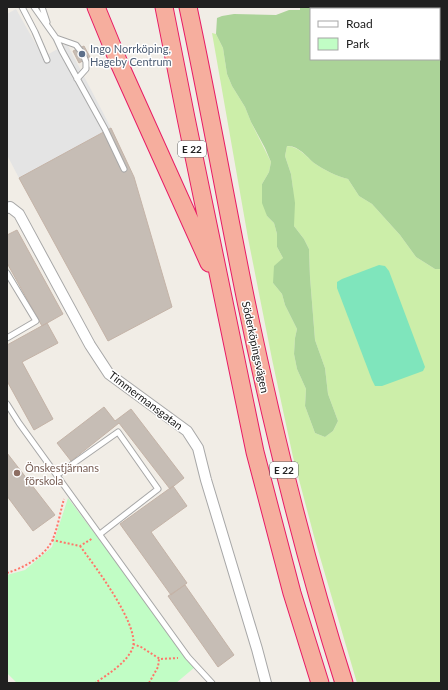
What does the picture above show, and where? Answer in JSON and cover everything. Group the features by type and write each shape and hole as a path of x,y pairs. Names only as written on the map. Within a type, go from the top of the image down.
{"highway":[{"path":"96,7 119,63 222,292"},
{"name":"Söderköpingsvägen","path":"164,7 257,459 292,593 320,683"},
{"name":"Söderköpingsvägen","path":"188,7 246,301 277,441 302,544 323,618 344,683"}],"street":[{"name":"Timmermansgatan","path":"7,208 10,207 18,214 90,345 109,374 187,431 198,448 206,480 266,683"}],"lane":[{"path":"22,7 47,60"},
{"path":"34,7 56,38 105,129 124,168"},
{"path":"42,7 50,28"},
{"path":"56,38 76,45 83,54 86,62 86,69 77,79"},
{"path":"7,273 36,321 7,338"},
{"path":"7,404 19,423 188,657 212,683"},
{"path":"57,475 118,432 158,489 100,534"}],"path":[{"path":"7,574 29,564 48,548 52,540 67,489"},
{"path":"80,546 100,534"},
{"path":"52,540 80,546 116,598 128,622 134,640 132,649 127,657 113,671 95,683"},
{"path":"133,644 160,658 188,657"},
{"path":"149,683 158,667 160,658"}],"green space":[{"path":"300,7 424,8 310,8 310,60 440,60 441,15 441,269 435,269 416,257 400,235 372,204 359,196 348,179 326,170 314,163 295,147 287,146 285,156 291,174 295,203 294,226 304,239 309,249 315,340 325,368 328,394 338,421 333,431 325,437 315,433 305,406 306,389 297,369 294,354 297,329 285,305 282,294 273,283 274,266 283,258 277,247 277,234 274,223 267,216 262,203 262,184 269,172 271,162 245,107 232,86 227,74 223,48 216,34 217,18 222,16 234,14 276,15 289,10 300,10"},
{"path":"212,33 216,34 223,48 227,74 232,86 245,107 271,162 269,172 262,184 267,216 274,223 277,234 277,247 283,258 273,283 282,294 285,305 297,329 294,354 297,369 306,389 305,406 315,433 325,437 333,431 338,421 328,394 325,368 315,340 309,249 304,239 294,226 293,189 291,174 285,156 287,146 295,148 314,163 326,170 348,179 359,196 372,204 400,235 416,257 435,269 441,269 441,683 357,683 315,540 293,457 248,238"},
{"path":"379,265 385,266 389,271 425,367 423,371 382,386 375,386 337,288 337,282"},
{"path":"68,498 195,667 176,683 17,683 7,673 7,575 25,570 52,547"}],"shaded area":[{"path":"16,9 43,57 67,44 111,128 19,178 7,155 7,14"}],"building":[{"name":"Ingo Norrköping, Hageby Centrum","path":"84,46 90,57 79,63 73,51"},
{"path":"111,128 134,177 172,307 108,341 19,178"},
{"path":"17,230 63,314 42,326 7,263 7,235"},
{"path":"47,323 58,343 22,362 53,419 34,430 7,381 7,345"},
{"path":"104,407 115,421 131,409 184,478 170,489 119,423 71,461 57,443"},
{"path":"7,453 55,515 33,531 7,496"},
{"path":"173,486 187,506 151,532 187,583 171,595 120,524"},
{"path":"185,585 234,655 218,667 168,596"}],"place":[{"name":"Ingo Norrköping, Hageby Centrum","path":"82,54"},
{"name":"Önskestjärnans förskola","path":"17,473"}]}
